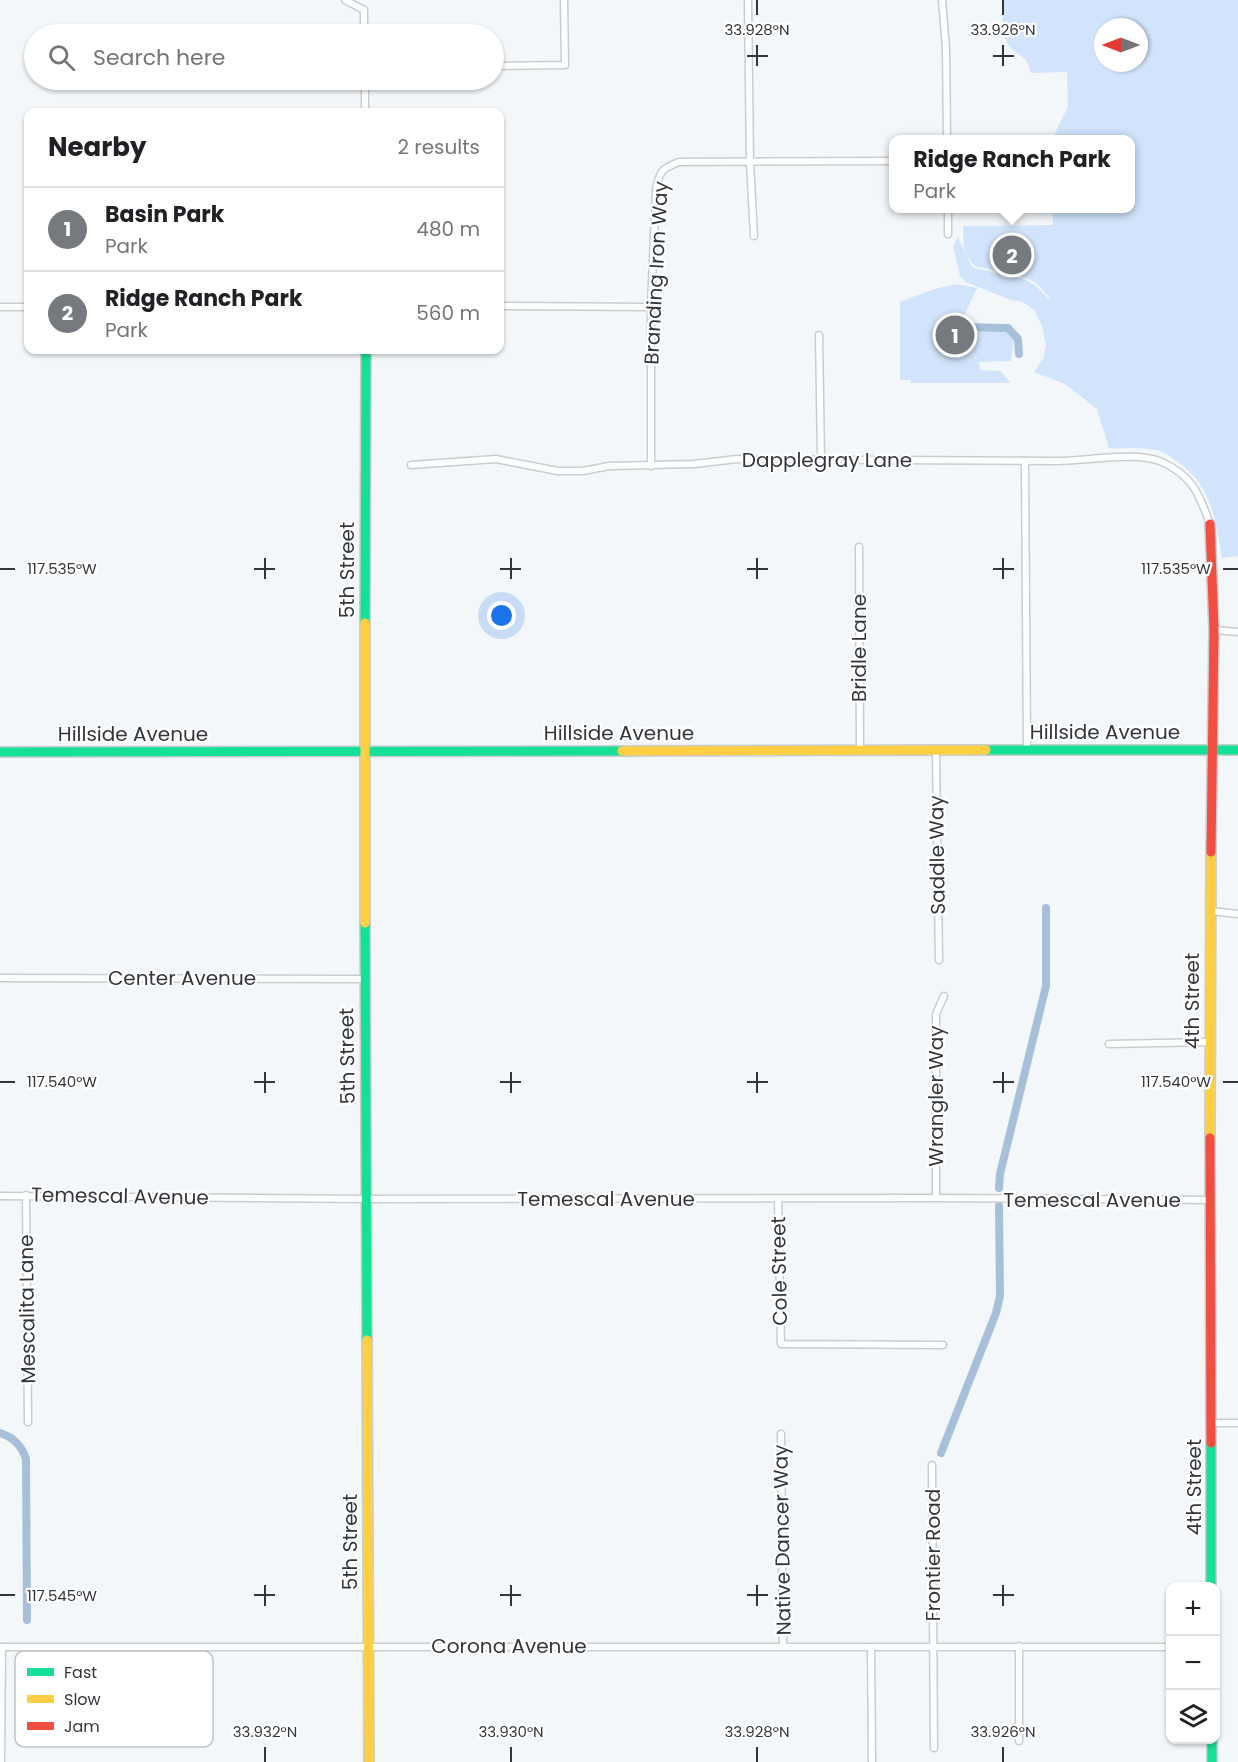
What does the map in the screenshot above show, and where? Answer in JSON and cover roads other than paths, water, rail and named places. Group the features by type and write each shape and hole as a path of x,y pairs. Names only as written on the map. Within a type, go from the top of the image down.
{"street":[{"path":"345,0 364,10 364,24"},
{"path":"504,66 565,65 564,0"},
{"path":"748,0 750,163 754,236"},
{"path":"942,0 946,48 947,135"},
{"path":"365,90 365,108"},
{"name":"Branding Iron Way","path":"651,466 651,308 656,189 660,172 679,162 889,162"},
{"path":"948,213 948,234"},
{"path":"504,306 651,308"},
{"path":"0,307 24,307"},
{"path":"819,335 821,459"},
{"name":"5th Street","path":"366,354 364,979 369,1762"},
{"name":"Dapplegray Lane","path":"411,465 496,459 558,471 583,471 609,466 694,464 737,459 1025,461 1132,457 1160,461 1183,474 1199,494 1210,524"},
{"path":"1025,461 1027,749"},
{"name":"4th Street","path":"1210,524 1214,630 1211,751 1210,1042 1211,1582"},
{"name":"Bridle Lane","path":"859,547 860,750"},
{"path":"1214,630 1238,632"},
{"name":"Hillside Avenue","path":"0,752 1238,750"},
{"name":"Saddle Way","path":"936,751 939,960"},
{"path":"1211,911 1238,914"},
{"name":"Center Avenue","path":"0,978 364,979"},
{"name":"Wrangler Way","path":"936,1198 936,1014 944,996"},
{"path":"1109,1044 1210,1042"},
{"name":"Mescalita Lane","path":"26,1195 28,1422"},
{"name":"Temescal Avenue","path":"0,1196 1211,1200"},
{"name":"Cole Street","path":"778,1199 781,1344 943,1345"},
{"path":"1212,1423 1238,1424"},
{"name":"Native Dancer Way","path":"781,1434 783,1646"},
{"name":"Frontier Road","path":"932,1465 934,1748"},
{"name":"Corona Avenue","path":"1,1647 368,1645 1166,1647"},
{"path":"1019,1646 1019,1741"},
{"path":"1,1647 1,1762"},
{"path":"871,1647 872,1762"},
{"path":"1212,1744 1212,1762"}],"waterway":[{"path":"961,327 1008,328 1018,339 1019,354"},
{"path":"999,1188 1000,1174 1046,986 1046,908"},
{"path":"941,1453 996,1313 1000,1296 999,1206"},
{"path":"0,1433 16,1443 26,1459 27,1620"}],"place":[{"name":"Ridge Ranch Park","path":"1012,255"},
{"name":"Basin Park","path":"955,335"}]}
